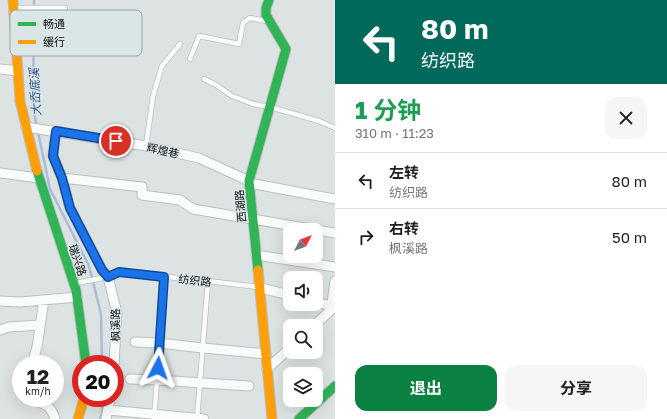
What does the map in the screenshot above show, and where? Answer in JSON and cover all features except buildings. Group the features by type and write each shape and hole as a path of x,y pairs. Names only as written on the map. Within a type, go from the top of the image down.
{"street":[{"name":"西湖路","path":"269,0 266,8 266,15 286,49 249,182 272,419"},
{"name":"瑞兴路","path":"17,56 20,100 39,178 74,283 85,355"},
{"path":"0,69 18,71"},
{"name":"辉煌巷","path":"26,126 146,146 199,158 249,182 335,199"},
{"name":"枫溪路","path":"56,131 53,156 62,178 70,208 107,277 116,313 114,355"},
{"path":"0,173 39,178"},
{"path":"62,178 142,187 142,195 180,200 193,209 335,233"},
{"path":"256,255 335,267"},
{"path":"321,319 332,307 335,281"},
{"path":"260,288 283,294"},
{"path":"0,301 20,302 77,297"},
{"path":"35,355 44,300"},
{"path":"0,330 9,327 40,326"},
{"path":"136,342 266,354"},
{"path":"267,369 283,354"},
{"path":"130,379 249,386"},
{"path":"299,419 335,386"},
{"path":"48,407 52,410 55,419"},
{"path":"78,419 81,407"},
{"path":"107,415 199,419"}],"lane":[{"path":"13,4 28,8 65,8"},
{"path":"190,59 199,36 239,44 243,23 250,18 269,21"},
{"path":"146,146 153,96 162,66 180,44"},
{"path":"204,79 232,96 253,104 270,107 319,121 332,128 335,128"},
{"name":"纺织路","path":"74,283 107,277 119,272 260,288"},
{"path":"154,416 164,277"},
{"path":"199,419 202,348 208,281"}],"waterway":[{"name":"大岙底溪","path":"34,0 34,10"},
{"name":"大岙底溪","path":"33,56 33,107 37,127"},
{"name":"大岙底溪","path":"38,132 50,189 89,266 101,314 102,355"},
{"name":"大岙底溪","path":"100,419 102,407"}],"traffic: fast":[{"path":"258,270 249,181 286,49 266,15 266,8 269,0"},
{"path":"37,171 76,290 85,355"},
{"path":"299,419 335,386"}],"traffic: slow":[{"path":"13,0 14,10"},
{"path":"17,56 20,101 37,171"},
{"path":"258,270 272,419"},
{"path":"78,419 81,407"}],"route":[{"path":"116,141 56,131 53,156 62,178 70,208 102,270 108,277 119,272 164,277 158,368"}]}
